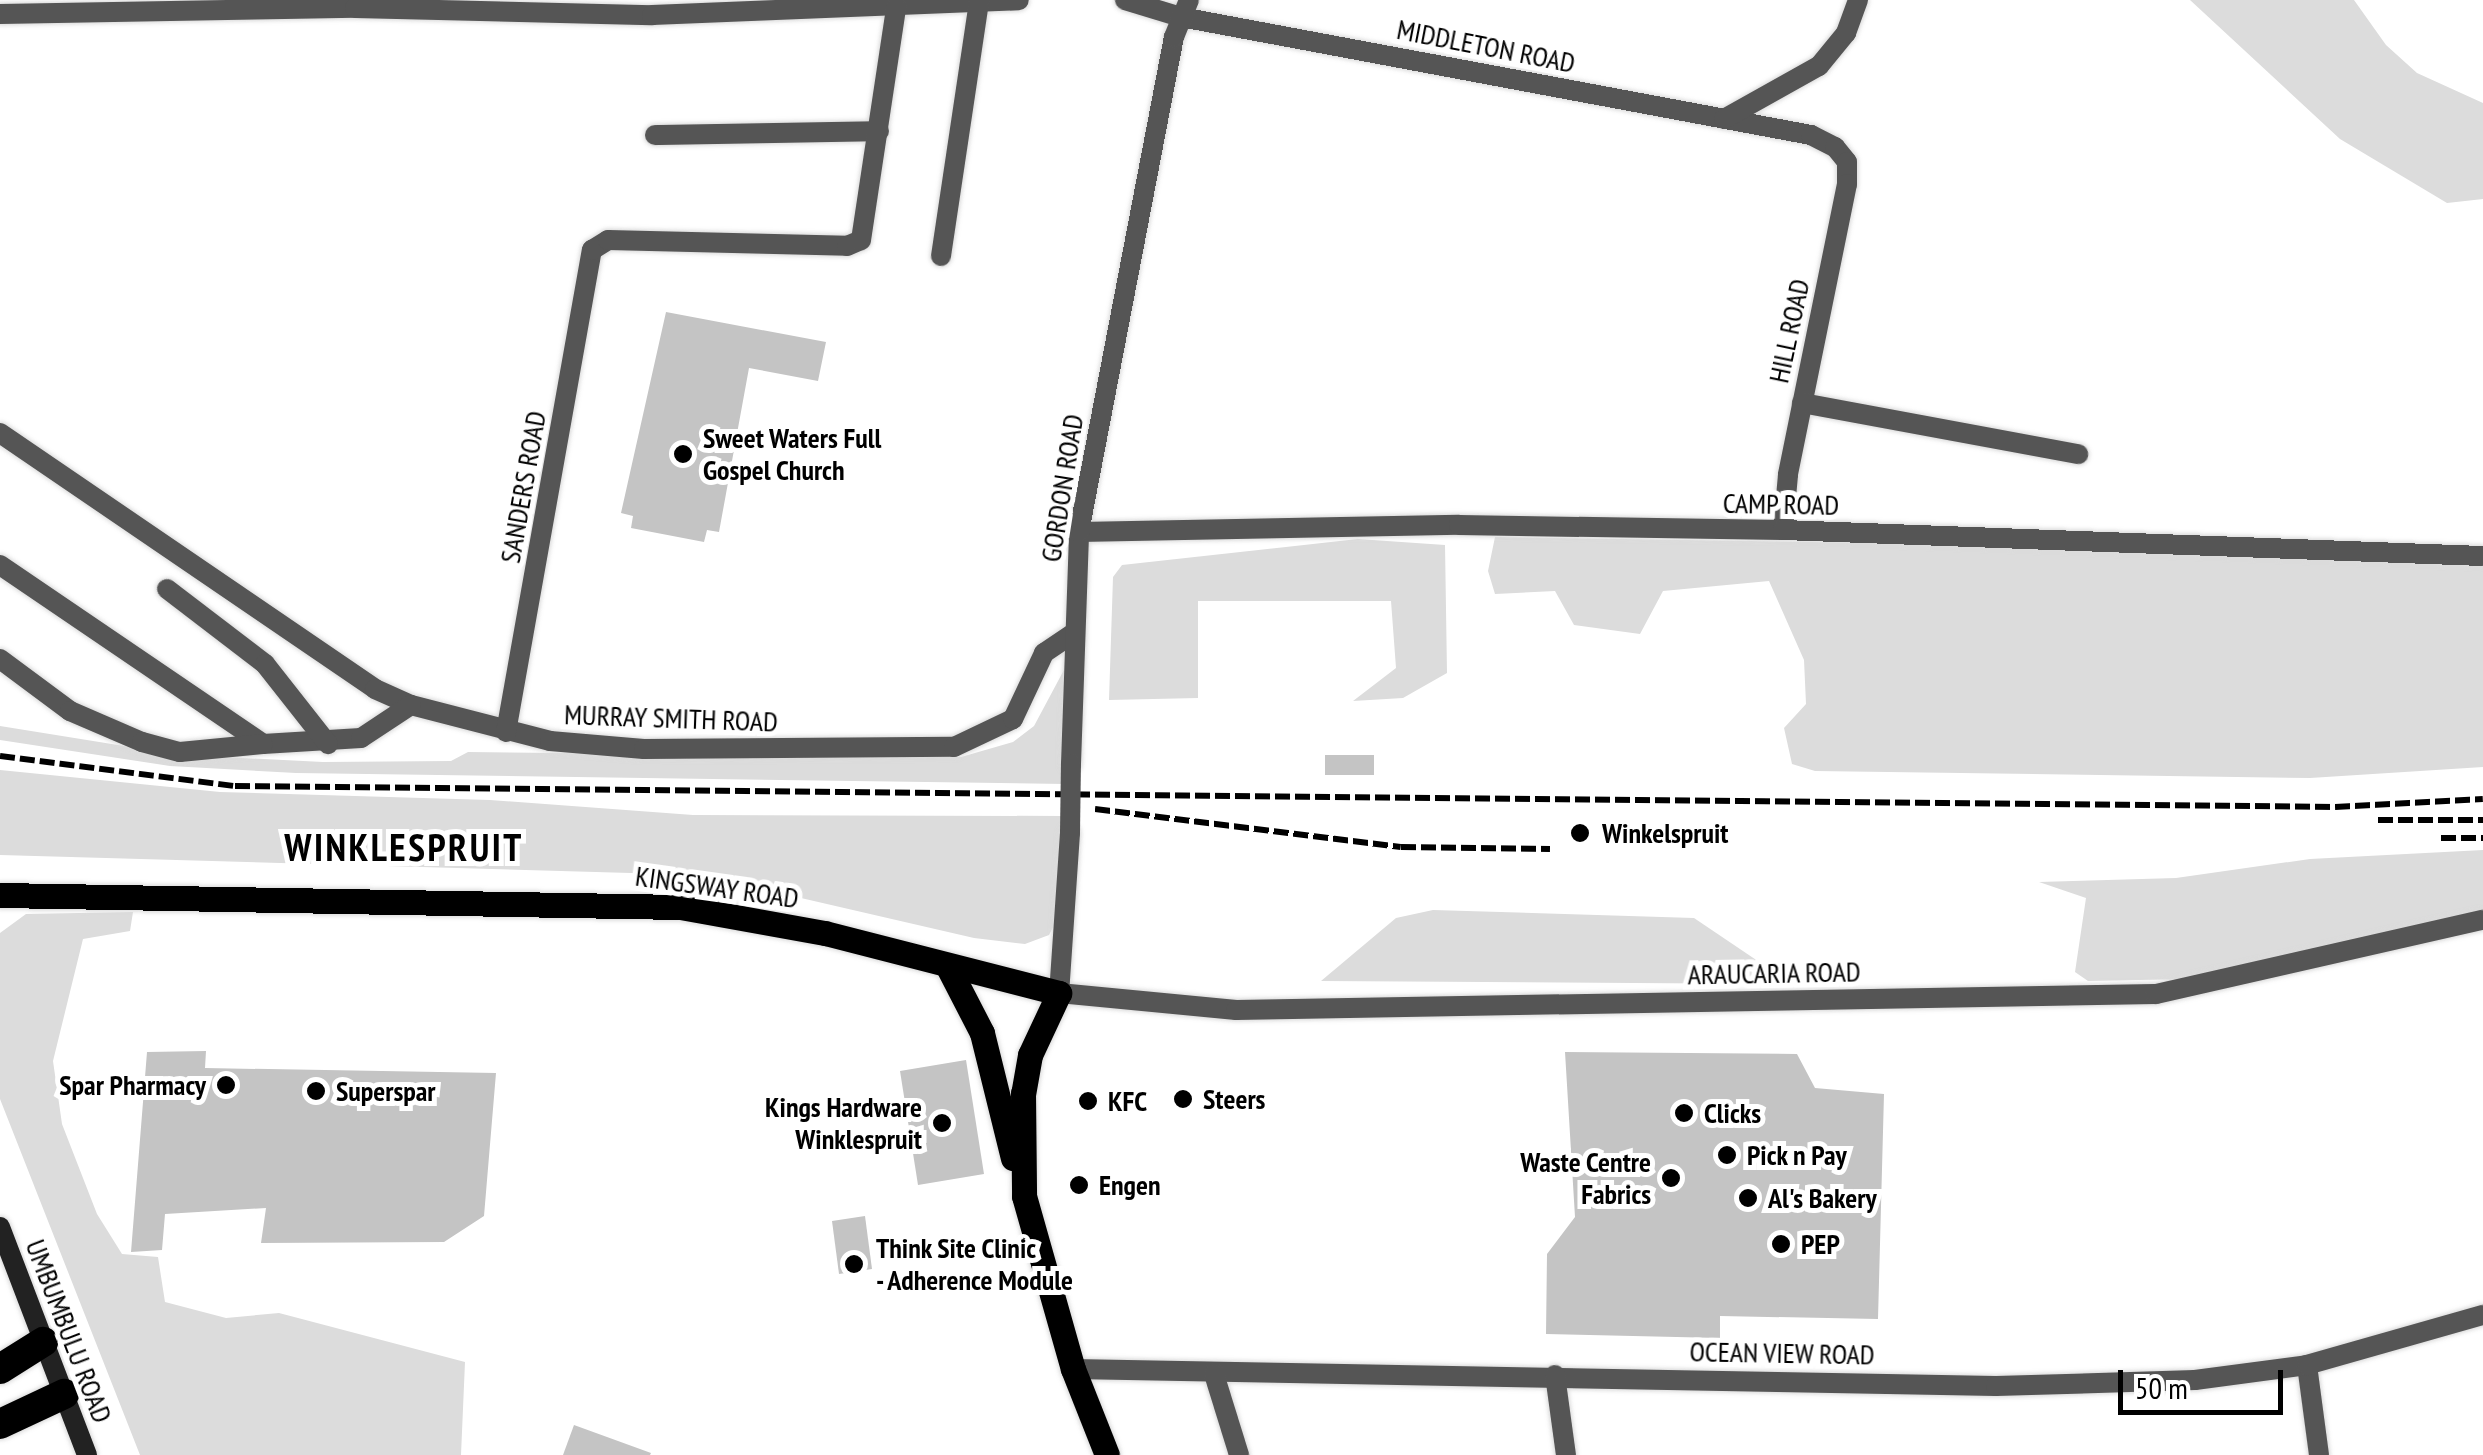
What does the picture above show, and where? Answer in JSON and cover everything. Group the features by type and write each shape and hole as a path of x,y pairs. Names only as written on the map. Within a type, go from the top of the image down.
{"highway":[{"path":"0,1369 43,1342"},
{"path":"0,1424 64,1394"}],"main road":[{"name":"KINGSWAY ROAD","path":"4,898 680,907 824,933 948,968 1058,993"},
{"path":"948,968 987,1048 1073,1369 1108,1455"},
{"path":"1024,1196 1023,1093 1030,1054 1058,993"},
{"name":"UMBUMBULU ROAD","path":"0,1226 87,1455"}],"street":[{"path":"0,14 565,6 896,8 1019,0"},
{"name":"MIDDLETON ROAD","path":"1125,0 1185,8 1811,134 1835,147"},
{"path":"1724,119 1819,66 1846,33 1858,0"},
{"path":"941,256 979,3"},
{"path":"655,135 879,131 896,8"},
{"name":"GORDON ROAD","path":"1058,993 1070,832 1072,634 1079,532 1185,8"},
{"name":"SANDERS ROAD","path":"506,732 592,250 608,240 857,243 864,235 879,131"},
{"name":"HILL ROAD","path":"1783,530 1802,403 1848,184 1846,162 1835,147"},
{"path":"1802,403 2078,454"},
{"name":"MURRAY SMITH ROAD","path":"0,432 352,674 411,705 506,732 644,750 954,747 1013,718 1044,653 1072,634"},
{"name":"CAMP ROAD","path":"1079,532 1459,525 1783,530 2483,556"},
{"path":"0,565 264,744"},
{"path":"166,589 265,664 328,744"},
{"path":"0,660 70,711 142,742 180,752 264,744 328,744 370,734 411,705"},
{"name":"ARAUCARIA ROAD","path":"1058,993 1236,1010 2156,994 2483,920"},
{"name":"OCEAN VIEW ROAD","path":"1073,1369 1996,1386 2194,1380 2307,1365 2483,1315"},
{"path":"2307,1365 2319,1455"},
{"path":"1214,1374 1238,1455"},
{"path":"1555,1375 1566,1455"}],"shaded area":[{"path":"2190,0 2354,0 2386,45 2417,73 2483,103 2483,199 2447,203 2340,139"},
{"path":"1495,537 1934,544 2483,566 2483,767 2310,778 1815,771 1792,764 1784,728 1806,704 1804,660 1769,581 1663,591 1640,634 1574,625 1555,591 1495,594 1488,571"},
{"path":"1358,539 1445,545 1447,673 1403,698 1353,701 1396,668 1391,601 1198,601 1198,698 1109,700 1113,577 1122,565"},
{"path":"1065,668 1065,784 296,773 170,766 0,740 0,726 180,755 323,762 451,761 468,752 961,757 1013,742 1034,726"},
{"path":"0,770 220,792 490,800 693,815 1063,816 1060,914 1049,935 1025,944 974,938 701,875 0,855"},
{"path":"2483,850 2483,911 2191,979 2088,981 2075,972 2086,898 2039,882 2176,878 2310,859"},
{"path":"1433,910 1694,918 1792,984 1321,981 1396,918"},
{"path":"133,912 130,931 83,939 53,1061 62,1124 97,1214 122,1254 158,1257 165,1302 226,1318 279,1313 465,1362 461,1455 140,1455 0,1099 0,933 26,914"}],"building":[{"name":"Sweet Waters Full Gospel Church","path":"666,312 826,342 818,381 749,368 719,532 707,530 704,542 631,528 633,516 621,513"},
{"path":"1325,755 1374,755 1374,775 1325,775"},
{"path":"206,1051 205,1068 496,1073 484,1216 444,1242 261,1243 266,1208 165,1214 162,1250 131,1252 147,1052"},
{"name":"Pick n Pay","path":"1565,1052 1797,1054 1815,1088 1884,1094 1878,1319 1720,1316 1720,1338 1546,1334 1547,1254 1575,1217"},
{"name":"Kings Hardware Winklespruit","path":"966,1060 984,1174 918,1185 900,1071"},
{"path":"865,1216 872,1269 839,1274 832,1221"},
{"path":"574,1425 651,1453 563,1455"}],"railway":[{"path":"0,756 235,786 2335,807 2483,799"},
{"path":"1095,809 1401,847 1550,849"},
{"path":"2378,820 2483,820"},
{"path":"2441,838 2483,838"}],"place":[{"name":"Sweet Waters Full Gospel Church","path":"683,454"},
{"name":"Winkelspruit","path":"1580,833"},
{"name":"Spar Pharmacy","path":"226,1085"},
{"name":"Superspar","path":"316,1091"},
{"name":"Steers","path":"1183,1099"},
{"name":"KFC","path":"1088,1101"},
{"name":"Clicks","path":"1684,1113"},
{"name":"Kings Hardware Winklespruit","path":"942,1123"},
{"name":"Pick n Pay","path":"1727,1155"},
{"name":"Waste Centre Fabrics","path":"1671,1178"},
{"name":"Engen","path":"1079,1185"},
{"name":"Al's Bakery","path":"1748,1198"},
{"name":"PEP","path":"1781,1244"},
{"name":"Think Site Clinic - Adherence Module","path":"854,1264"}],"district":[{"name":"WINKLESPRUIT","path":"404,847"}]}
